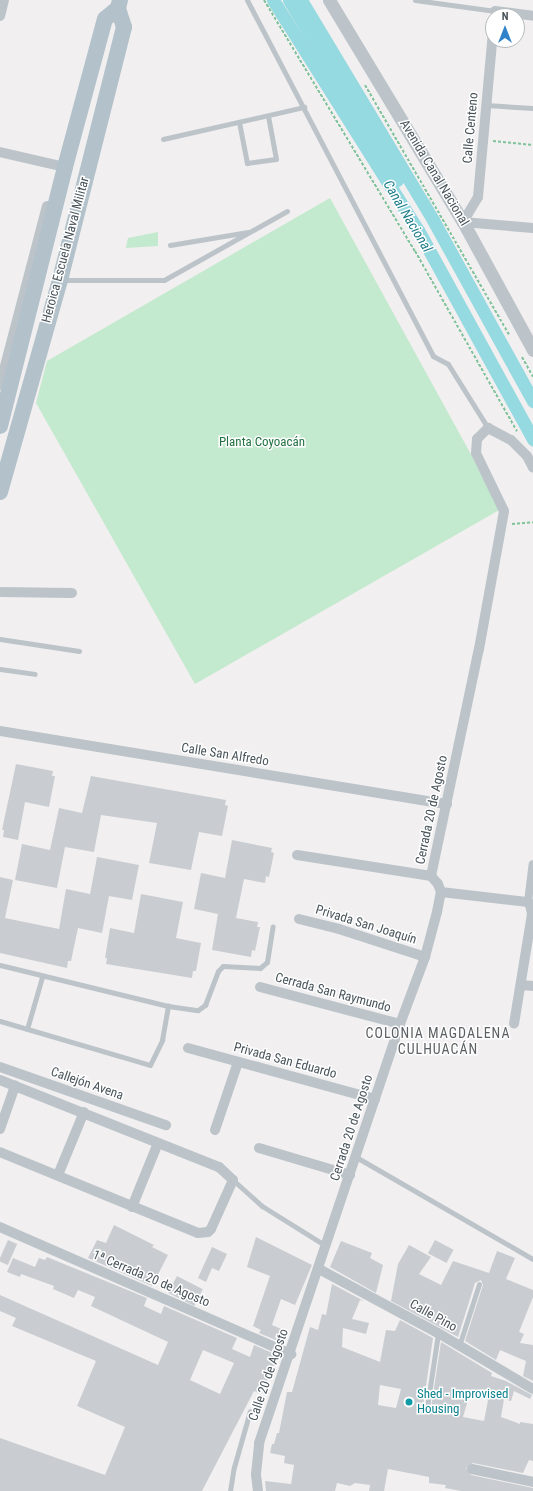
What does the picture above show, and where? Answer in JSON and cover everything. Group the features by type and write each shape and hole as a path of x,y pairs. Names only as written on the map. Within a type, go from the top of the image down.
{"main road":[{"name":"Heroica Escuela Naval Militar","path":"0,426 61,167 105,20 119,4"},
{"name":"Heroica Escuela Naval Militar","path":"0,492 60,280 124,27 119,4"}],"street":[{"path":"0,16 3,0"},
{"name":"Avenida Canal Nacional","path":"329,0 463,222 527,352"},
{"name":"Calle Centeno","path":"463,222 478,197 491,48"},
{"path":"0,152 61,167"},
{"name":"Heroica Escuela Naval Militar","path":"0,385 61,167"},
{"path":"463,222 533,228"},
{"path":"488,428 512,440 527,456 533,468"},
{"name":"Cerrada 20 de Agosto","path":"318,1269 400,1024 425,957 441,892 438,884 431,876 479,649 504,511 476,453 477,439 488,428"},
{"path":"0,592 72,593"},
{"name":"Calle San Alfredo","path":"0,731 447,804"},
{"path":"297,855 431,876"},
{"path":"514,1024 532,914 528,902 533,864"},
{"path":"441,892 528,902"},
{"name":"Privada San Joaquín","path":"299,919 339,929 425,957"},
{"path":"521,985 533,986"},
{"name":"Cerrada San Raymundo","path":"260,987 400,1024"},
{"name":"Privada San Eduardo","path":"188,1048 375,1098"},
{"path":"215,1130 238,1062"},
{"name":"Callejón Avena","path":"0,1067 166,1125"},
{"path":"0,1080 84,1112 219,1167 233,1180 211,1229 203,1234 132,1207 0,1152"},
{"path":"0,1129 15,1086"},
{"path":"58,1175 84,1112"},
{"path":"132,1207 158,1143"},
{"path":"259,1148 350,1175"},
{"name":"1ª Cerrada 20 de Agosto","path":"0,1227 291,1354"},
{"name":"Calle 20 de Agosto","path":"258,1491 256,1474 259,1443 291,1354 318,1269"},
{"name":"Calle Pino","path":"318,1269 438,1333 533,1389"},
{"path":"472,1469 533,1482 530,1491"}],"lane":[{"path":"247,0 433,356 448,364 488,428"},
{"path":"415,0 485,11"},
{"path":"486,105 533,108"},
{"path":"163,139 304,107"},
{"path":"239,122 247,163 276,159 268,116"},
{"path":"60,280 164,280 287,211"},
{"path":"170,244 251,231"},
{"path":"0,639 79,651"},
{"path":"0,668 35,674"},
{"path":"0,965 42,978 168,1006 198,1010 205,1005 218,971 223,966 260,968 267,962 273,926"},
{"path":"27,1029 42,978"},
{"path":"0,1021 150,1066 162,1040 168,1006"},
{"path":"356,1157 533,1259"},
{"path":"233,1180 262,1206 326,1246"},
{"path":"459,1346 479,1284"},
{"path":"427,1407 438,1333"},
{"path":"230,1491 234,1467 250,1411"}],"path":[{"path":"264,0 415,251 517,432"},
{"path":"363,82 509,335"},
{"path":"484,140 533,145"},
{"path":"527,352 533,377"},
{"path":"501,530 515,523 533,522"}],"green space":[{"name":"Planta Coyoacán","path":"330,198 501,509 195,684 36,403 47,361"},
{"path":"158,232 158,246 126,248 128,238"}],"building":[{"path":"16,764 53,771 52,776 55,776 49,807 25,802 18,840 3,837 4,830 2,830"},
{"path":"91,776 226,800 225,805 228,806 222,836 199,832 191,870 149,863 157,823 101,815 94,852 65,847 57,888 15,880 22,844 50,850 59,808 82,813"},
{"path":"232,840 272,848 271,852 274,853 269,877 266,876 265,883 244,879 236,918 258,922 257,927 260,927 255,951 252,950 251,957 212,950 218,914 194,909 201,873 225,878"},
{"path":"97,857 139,865 132,900 109,896 102,933 78,928 71,961 68,961 67,968 0,953 0,877 13,880 5,918 59,929 66,889 90,894"},
{"path":"141,894 183,902 176,938 201,943 196,971 193,971 192,978 106,964 107,958 105,958 110,928 134,933"},
{"path":"114,1225 154,1245 152,1247 168,1255 152,1286 88,1258 97,1240 106,1243"},
{"path":"256,1237 312,1265 295,1305 281,1299 272,1325 288,1332 283,1343 259,1333 261,1330 253,1326 270,1276 247,1267"},
{"path":"8,1240 17,1244 8,1265 0,1262 0,1258"},
{"path":"435,1240 454,1250 446,1263 428,1253"},
{"path":"341,1241 372,1253 370,1258 383,1265 376,1293 330,1267"},
{"path":"409,1245 431,1257 419,1274 441,1285 453,1261 489,1273 497,1251 515,1258 506,1279 533,1290 533,1297 519,1332 524,1334 520,1343 533,1345 533,1381 523,1376 526,1361 500,1350 496,1360 465,1341 483,1285 481,1280 475,1283 458,1337 391,1301 398,1264"},
{"path":"212,1247 227,1254 219,1271 212,1268 206,1282 198,1278"},
{"path":"47,1257 147,1298 144,1306 161,1314 164,1306 237,1338 232,1349 250,1357 254,1345 279,1356 261,1394 254,1391 202,1491 0,1491 0,1438 105,1475 125,1427 77,1406 96,1361 12,1326 16,1318 0,1311 0,1295 158,1365 168,1342 91,1306 95,1297 78,1290 74,1298 53,1289 54,1286 21,1274 20,1277 7,1272 13,1258 35,1267 39,1258 45,1260","holes":["203,1350 234,1363 220,1394 190,1380"]},
{"path":"177,1276 203,1289 194,1306 168,1293"},
{"path":"332,1284 364,1301 360,1300 352,1319 369,1323 366,1334 343,1328 342,1347 380,1362 386,1330 395,1331 400,1320 433,1338 423,1406 425,1410 431,1408 441,1342 492,1373 491,1376 506,1381 532,1395 530,1399 514,1391 511,1401 504,1399 501,1417 520,1424 520,1422 533,1424 533,1461 529,1460 523,1473 473,1463 466,1468 471,1475 533,1488 533,1491 461,1491 445,1488 446,1485 429,1483 429,1477 388,1469 384,1491 369,1491 370,1485 355,1483 350,1486 337,1483 335,1491 266,1491 265,1481 291,1484 294,1465 284,1463 285,1456 270,1453 272,1444 274,1444 277,1433 279,1433 287,1392 292,1392 310,1327 318,1330 322,1314 326,1315","holes":["380,1385 401,1389 396,1408 378,1405","470,1393 488,1400 484,1421 463,1417"]}],"waterway":[{"name":"Canal Nacional","path":"273,0 418,230 533,439"},
{"name":"Canal Nacional","path":"289,0 397,180"},
{"name":"Canal Nacional","path":"301,0 433,220 533,401"}],"place":[{"name":"Shed - Improvised Housing","path":"409,1402"}],"district":[{"name":"COLONIA MAGDALENA CULHUACÁN","path":"438,1042"}]}
